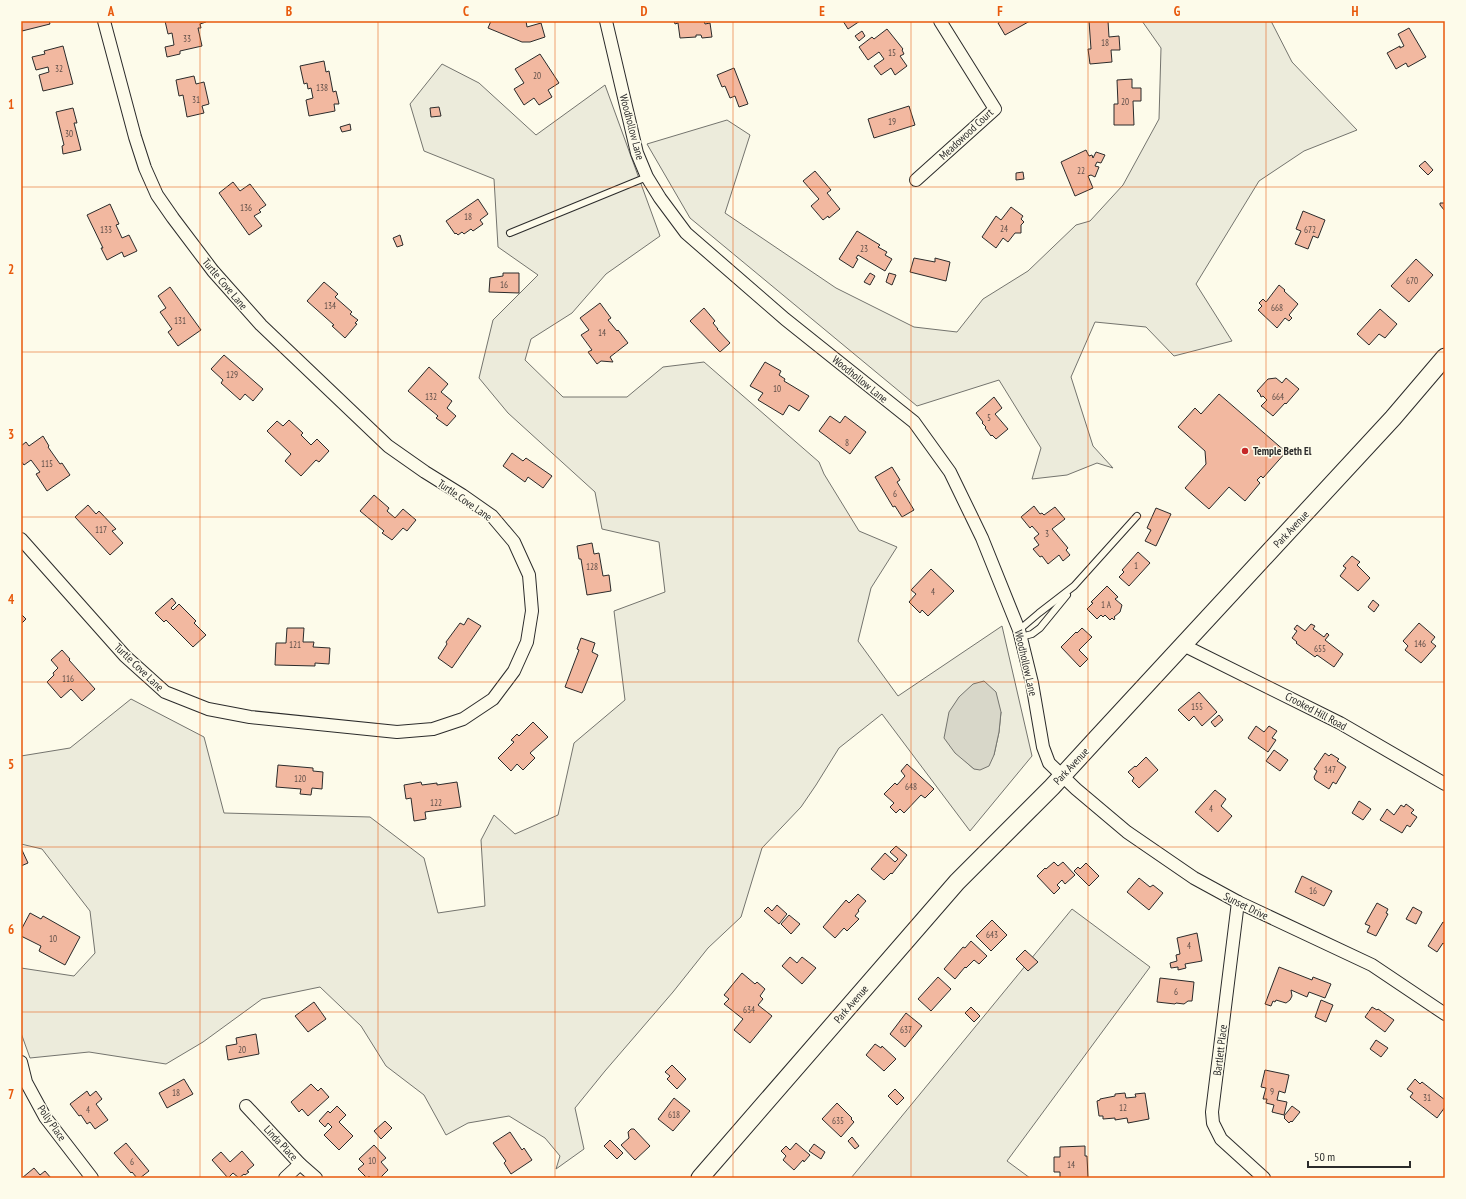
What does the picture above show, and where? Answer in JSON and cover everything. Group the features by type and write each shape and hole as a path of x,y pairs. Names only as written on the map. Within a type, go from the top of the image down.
{"main road":[{"name":"Park Avenue","path":"700,1178 957,882 1062,775 1184,644 1393,418 1445,358"}],"street":[{"name":"Turtle Cove Lane","path":"21,539 125,656 165,692 208,709 250,717 397,732 433,729 463,719 493,699 514,671 527,642 532,611 529,576 514,542 492,516 388,446 261,325 213,271 173,218 158,195 145,168 135,137 104,21"},
{"name":"Woodhollow Lane","path":"606,21 637,153 647,177 660,198 686,233 785,319 914,422 950,472 982,538 1020,633 1032,683 1043,747 1049,763 1062,775"},
{"name":"Meadowood Court","path":"916,180 996,109 940,21"},
{"name":"Crooked Hill Road","path":"1184,644 1334,720 1445,784"},
{"name":"Sunset Drive","path":"1062,775 1127,832 1194,878 1238,902 1372,965 1445,1014"},
{"name":"Bartlett Place","path":"1238,902 1212,1112 1212,1123 1221,1139 1264,1178"},
{"name":"Polly Place","path":"21,1062 26,1082 45,1116 92,1178"},
{"name":"Linda Place","path":"246,1106 300,1164 316,1178"},
{"path":"284,1178 300,1164"}],"lane":[{"path":"510,233 647,177"},
{"path":"1020,633 1032,634 1040,628 1074,586 1136,516"},
{"path":"1020,633 1038,613 1074,586"}],"shaded area":[{"path":"1142,21 1271,21 1292,62 1357,130 1304,151 1259,181 1196,284 1232,341 1174,356 1146,327 1095,322 1071,377 1093,446 1113,468 1097,463 1067,475 1032,479 1041,448 999,380 917,406 690,218 647,144 727,120 750,135 725,213 836,288 914,327 957,332 983,299 1028,271 1076,225 1090,221 1123,185 1159,119 1161,48"},
{"path":"442,64 479,83 536,135 605,85 660,236 606,274 572,313 531,339 525,360 563,397 627,397 663,367 704,362 819,462 824,474 859,531 897,547 871,588 858,641 898,696 1002,626 1032,756 970,831 882,714 839,748 801,807 762,848 741,917 708,948 673,992 575,1108 584,1149 556,1169 560,1156 545,1138 509,1116 468,1123 446,1135 424,1095 386,1066 361,1026 320,987 262,999 203,1042 166,1064 89,1052 30,1058 21,1033 21,968 74,976 95,953 90,911 42,849 21,844 21,756 70,748 131,699 204,737 224,813 370,817 424,858 438,913 485,906 481,840 494,815 515,834 558,815 574,743 625,700 614,611 665,592 659,542 602,529 595,492 508,413 479,378 493,320 538,275 498,247 494,179 424,151 410,104","holes":["1001,712 999,732 994,755 974,769 965,761"]},
{"path":"984,681 996,692 1001,712 999,732 994,755 989,766 980,770 974,769 955,753 944,738 949,712 959,697 973,684"},
{"path":"1072,909 1150,967 1007,1161 1030,1178 851,1178"}],"building":[{"path":"21,21 49,21 50,24 22,31"},
{"path":"165,21 206,21 200,24 201,28 198,28 202,46 180,51 180,54 167,57 165,47 174,45 172,33 168,34"},
{"path":"491,21 526,21 527,27 541,23 545,37 530,42 522,42 488,28"},
{"path":"674,21 704,21 705,24 710,23 712,37 702,38 701,35 696,35 696,37 680,38 678,23 675,24"},
{"path":"843,21 860,21 848,29"},
{"path":"1001,21 1030,21 1005,35 998,23"},
{"path":"1089,21 1108,21 1109,37 1119,36 1120,50 1111,50 1112,62 1090,64 1088,49 1091,49"},
{"path":"1409,28 1426,57 1408,67 1406,63 1396,69 1387,53 1400,46 1400,48 1404,46 1398,34"},
{"path":"887,29 903,49 904,54 900,56 907,66 895,75 891,68 881,75 874,66 884,59 879,52 868,60 859,47 872,37 874,39"},
{"path":"862,31 865,36 859,41 855,36"},
{"path":"63,46 73,84 43,91 39,75 49,72 48,67 36,70 32,57 45,54 44,51"},
{"path":"540,54 559,83 548,90 552,97 539,105 534,98 524,105 514,89 524,83 515,69"},
{"path":"324,61 326,72 329,71 333,92 336,91 339,104 334,104 335,111 309,116 306,100 313,98 311,88 308,89 307,83 304,84 300,66"},
{"path":"734,68 748,104 739,107 735,96 730,98 725,86 722,87 717,75"},
{"path":"194,76 196,84 204,82 209,104 202,106 204,113 187,117 183,95 179,96 176,80"},
{"path":"1132,79 1132,88 1141,88 1141,101 1133,101 1134,125 1114,125 1114,104 1118,104 1117,80"},
{"path":"909,106 915,125 874,138 868,119"},
{"path":"439,107 441,116 431,117 430,108"},
{"path":"73,108 77,123 74,123 81,150 63,154 62,146 64,145 56,112"},
{"path":"350,124 351,130 342,132 340,127"},
{"path":"1086,150 1089,156 1092,155 1093,158 1096,152 1105,155 1101,163 1097,162 1095,166 1099,167 1095,177 1091,175 1088,176 1093,188 1075,196 1061,162"},
{"path":"1425,161 1433,170 1428,175 1419,166"},
{"path":"815,171 831,190 827,193 840,209 829,218 828,216 823,220 811,206 819,199 803,181"},
{"path":"1023,172 1024,179 1016,180 1016,173"},
{"path":"233,182 240,191 250,184 266,205 259,210 261,212 254,216 262,226 249,235 219,193"},
{"path":"478,199 488,214 480,220 483,224 473,231 471,229 464,234 462,232 458,235 456,233 455,234 446,221"},
{"path":"1440,203 1445,203 1445,211 1440,205"},
{"path":"110,204 119,224 116,225 122,238 129,235 137,251 124,257 122,252 107,260 101,248 103,248 87,215"},
{"path":"1011,207 1023,216 1021,219 1024,222 1021,225 1021,233 1015,233 1008,242 1003,238 996,248 982,237 996,216 1001,220"},
{"path":"1303,211 1325,220 1318,238 1313,236 1308,249 1295,244 1301,231 1296,229"},
{"path":"857,231 880,245 878,247 887,252 885,255 892,259 885,271 858,255 856,258 858,259 853,268 839,259"},
{"path":"400,235 403,245 397,247 393,238"},
{"path":"914,258 935,262 935,258 950,262 946,281 910,272"},
{"path":"1416,259 1433,275 1409,302 1391,286"},
{"path":"503,273 519,273 519,293 489,292 490,278 503,276"},
{"path":"870,273 875,276 870,285 864,282"},
{"path":"889,273 896,275 892,285 886,282"},
{"path":"324,282 338,294 335,297 352,312 350,314 358,320 355,323 357,324 345,338 332,326 334,325 307,301"},
{"path":"1279,285 1298,304 1289,315 1292,318 1289,321 1285,318 1277,328 1258,310 1262,306 1259,303 1263,299 1266,302"},
{"path":"170,287 201,330 178,346 168,332 172,329 160,312 166,308 158,296"},
{"path":"600,303 611,318 608,320 628,343 610,357 613,362 601,361 597,364 588,352 592,350 581,335 589,330 580,318"},
{"path":"704,308 715,321 713,323 717,329 730,343 720,352 690,321"},
{"path":"1380,309 1397,324 1385,338 1379,334 1369,345 1357,334"},
{"path":"224,355 263,389 253,401 245,394 240,400 221,383 223,380 211,369"},
{"path":"765,362 781,371 779,375 785,379 784,381 809,396 799,411 789,405 783,415 758,400 763,393 750,386"},
{"path":"429,367 448,384 441,392 452,401 447,408 456,416 447,426 436,418 438,416 408,391"},
{"path":"1276,378 1282,383 1286,378 1299,389 1273,416 1261,406 1267,400 1263,396 1261,397 1257,391 1268,379"},
{"name":"Temple Beth El","path":"1219,394 1286,452 1263,478 1261,476 1257,480 1260,483 1245,501 1229,487 1209,509 1185,488 1206,464 1205,451 1178,427 1195,408 1201,414"},
{"path":"994,397 1002,408 995,414 1008,429 996,439 992,435 991,436 976,413"},
{"path":"830,416 840,423 845,416 866,432 850,454 819,431"},
{"path":"289,420 303,433 301,435 311,445 317,439 329,451 319,462 316,460 301,476 285,461 291,454 267,431 277,421 283,426"},
{"path":"43,436 49,446 48,447 70,475 47,491 36,474 40,472 31,460 24,465 21,461 21,446 26,442 29,446"},
{"path":"512,453 523,461 526,458 552,476 543,488 528,477 525,482 503,466"},
{"path":"892,467 900,480 897,482 914,510 902,517 895,506 893,507 875,477"},
{"path":"374,495 389,508 387,511 395,518 403,509 416,520 407,531 403,528 392,540 382,533 384,531 360,511"},
{"path":"88,505 96,514 99,511 116,529 112,531 123,543 110,555 75,517"},
{"path":"1034,506 1040,514 1042,513 1044,515 1055,507 1065,519 1052,529 1068,548 1066,550 1070,555 1063,561 1059,555 1048,564 1042,556 1040,557 1033,549 1039,545 1034,538 1039,534 1032,526 1030,528 1021,517"},
{"path":"1156,508 1171,514 1156,546 1145,541 1151,530 1147,528"},
{"path":"592,543 594,554 599,553 603,576 609,575 611,591 587,595 581,559 579,559 577,546"},
{"path":"1138,552 1150,563 1129,586 1119,577 1124,572 1122,570"},
{"path":"1352,556 1360,562 1357,565 1370,578 1358,591 1340,576 1346,568 1343,566"},
{"path":"931,569 954,591 928,616 922,610 920,613 909,602 916,594 911,590"},
{"path":"1107,586 1118,597 1115,599 1122,605 1120,612 1114,617 1114,620 1112,618 1110,620 1105,615 1103,617 1101,615 1097,619 1087,609 1093,603 1091,602"},
{"path":"172,598 176,603 171,608 173,610 179,604 196,621 194,623 206,635 193,647 166,620 164,622 155,613"},
{"path":"1373,600 1379,605 1374,612 1368,607"},
{"path":"21,614 26,619 21,624"},
{"path":"468,618 481,626 452,668 438,658 447,644 446,642 460,623 464,625"},
{"path":"1419,623 1435,637 1431,642 1436,646 1421,663 1405,650 1408,646 1403,641"},
{"path":"1311,624 1315,626 1313,629 1324,637 1327,633 1329,635 1325,640 1343,654 1334,667 1317,655 1315,657 1296,643 1297,642 1292,638 1297,631 1294,629 1297,625 1305,631"},
{"path":"287,628 304,628 303,642 314,642 313,647 330,648 329,664 315,663 315,666 275,665 276,643 286,643"},
{"path":"1082,628 1092,637 1079,650 1088,659 1080,667 1061,647"},
{"path":"581,638 595,643 592,652 598,655 582,693 565,687 579,650 577,649"},
{"path":"62,650 95,689 82,701 71,689 61,698 47,682 58,668 51,660"},
{"path":"1199,692 1217,712 1202,726 1194,716 1189,721 1178,710"},
{"path":"1219,715 1223,720 1215,727 1211,722"},
{"path":"533,722 548,737 530,753 535,758 523,770 517,764 511,771 498,758 514,742 511,740 517,734 519,736"},
{"path":"1256,726 1264,732 1269,726 1277,731 1272,738 1276,740 1268,752 1248,738"},
{"path":"1274,750 1288,760 1280,771 1266,761"},
{"path":"1325,753 1329,756 1331,754 1339,759 1337,761 1346,767 1336,784 1333,782 1329,789 1315,780 1314,777 1317,771 1314,769"},
{"path":"1146,757 1158,770 1139,788 1132,781 1134,778 1128,772 1135,766 1136,767"},
{"path":"907,764 934,789 925,798 921,795 904,813 900,809 896,813 890,807 894,803 884,794 895,783 897,785 905,776 901,771"},
{"path":"278,765 313,768 313,771 323,772 322,789 312,788 311,795 300,794 301,789 276,787"},
{"path":"421,782 422,785 437,783 437,785 457,782 461,807 425,812 426,819 414,821 411,798 406,799 404,785"},
{"path":"1215,790 1226,799 1221,806 1232,816 1218,832 1195,812"},
{"path":"1359,801 1371,809 1363,820 1352,813"},
{"path":"1406,804 1414,810 1411,813 1417,817 1410,827 1407,825 1402,833 1380,820 1387,809 1394,815 1401,805 1404,807"},
{"path":"896,846 907,855 892,874 891,873 884,880 871,869 885,853 895,862 898,859 890,852"},
{"path":"21,848 28,863 21,866"},
{"path":"1054,862 1058,866 1063,862 1075,875 1065,884 1062,880 1057,885 1060,888 1054,894 1037,876"},
{"path":"1086,863 1099,876 1089,886 1074,871 1078,867 1080,869"},
{"path":"1302,876 1332,891 1324,906 1295,892"},
{"path":"1139,878 1150,887 1153,885 1163,893 1149,910 1127,892"},
{"path":"858,894 866,901 855,916 859,919 847,931 844,928 835,938 823,927 846,900 849,903"},
{"path":"1377,903 1388,909 1386,913 1388,914 1376,936 1367,932 1370,926 1365,924"},
{"path":"777,905 787,914 779,924 764,911 768,907 772,911"},
{"path":"1413,907 1422,912 1416,924 1406,919"},
{"path":"30,913 41,919 43,916 80,937 65,965 39,951 41,946 21,936 21,930"},
{"path":"789,915 800,924 791,934 781,924"},
{"path":"992,920 1007,935 991,951 976,936"},
{"path":"1443,922 1445,923 1445,945 1443,943 1437,952 1428,946"},
{"path":"1197,933 1202,961 1185,964 1186,968 1178,970 1178,967 1171,968 1170,963 1177,961 1176,955 1180,954 1177,938"},
{"path":"971,941 987,956 979,964 974,960 966,968 965,967 955,979 944,969 963,947 965,948"},
{"path":"1025,950 1038,962 1028,971 1016,959"},
{"path":"790,957 797,963 802,957 816,968 802,984 782,966"},
{"path":"1279,967 1312,980 1313,977 1331,984 1325,998 1309,992 1307,997 1291,990 1292,996 1286,1003 1276,1000 1275,1002 1273,1001 1271,1006 1265,1004"},
{"path":"742,973 755,984 757,982 765,989 760,996 763,999 758,1005 772,1016 750,1043 734,1030 743,1019 724,1004 729,999 724,995"},
{"path":"938,977 951,989 931,1011 918,999"},
{"path":"1160,978 1194,982 1192,1001 1188,1001 1184,1004 1157,1002"},
{"path":"1321,1000 1333,1005 1326,1022 1315,1017"},
{"path":"314,1002 326,1019 308,1032 295,1016"},
{"path":"971,1007 980,1016 974,1022 965,1013"},
{"path":"1372,1007 1377,1010 1378,1009 1394,1020 1385,1032 1365,1017"},
{"path":"906,1013 922,1026 905,1047 890,1034"},
{"path":"256,1034 259,1054 228,1060 226,1046 237,1044 236,1038"},
{"path":"1376,1040 1388,1048 1381,1057 1370,1049"},
{"path":"875,1044 881,1048 882,1046 896,1059 884,1071 866,1055"},
{"path":"672,1065 686,1079 677,1089 667,1079 670,1076 665,1072"},
{"path":"1265,1070 1289,1075 1285,1093 1279,1091 1277,1100 1287,1102 1284,1115 1272,1112 1274,1105 1266,1103 1267,1099 1263,1099 1266,1088 1261,1087"},
{"path":"184,1079 193,1094 167,1108 159,1093"},
{"path":"1415,1079 1420,1084 1422,1082 1445,1100 1445,1107 1437,1118 1410,1097 1413,1093 1407,1089"},
{"path":"311,1084 318,1091 321,1088 329,1097 308,1116 302,1109 299,1112 291,1102"},
{"path":"895,1089 904,1098 897,1105 888,1096"},
{"path":"87,1091 90,1096 96,1091 102,1099 96,1104 108,1120 95,1129 90,1122 87,1124 81,1115 79,1116 70,1104"},
{"path":"1125,1093 1126,1098 1136,1097 1135,1094 1145,1093 1149,1119 1128,1123 1127,1118 1115,1120 1115,1118 1103,1119 1103,1116 1099,1116 1097,1101 1115,1096 1115,1094"},
{"path":"674,1098 690,1111 673,1131 658,1119"},
{"path":"837,1103 854,1122 841,1137 822,1119"},
{"path":"337,1106 346,1115 339,1122 353,1136 339,1150 324,1135 332,1127 328,1123 325,1127 319,1121 328,1111 330,1113"},
{"path":"1292,1106 1300,1112 1292,1122 1291,1121 1289,1123 1284,1116"},
{"path":"385,1121 392,1128 381,1139 374,1131"},
{"path":"631,1129 634,1129 650,1146 635,1160 621,1145 629,1138 628,1132"},
{"path":"510,1132 522,1150 524,1148 532,1160 511,1174 504,1163 506,1161 493,1143"},
{"path":"852,1137 859,1146 855,1149 848,1141"},
{"path":"610,1140 623,1153 617,1159 604,1146"},
{"path":"126,1143 149,1171 140,1178 137,1178 132,1172 131,1173 114,1153"},
{"path":"796,1143 810,1155 794,1170 783,1160 786,1156 781,1151 786,1146 790,1150"},
{"path":"814,1144 825,1152 821,1159 809,1151"},
{"path":"374,1145 386,1158 381,1162 388,1170 380,1178 371,1178 369,1176 367,1178 358,1169 364,1164 359,1159"},
{"path":"1085,1146 1088,1178 1060,1178 1060,1172 1054,1172 1054,1157 1060,1157 1060,1147"},
{"path":"242,1151 254,1165 247,1171 249,1172 239,1178 233,1173 228,1178 212,1160 221,1152 230,1162"},
{"path":"34,1168 40,1175 45,1171 51,1178 22,1178"}],"place":[{"name":"Temple Beth El","path":"1245,451"}]}
